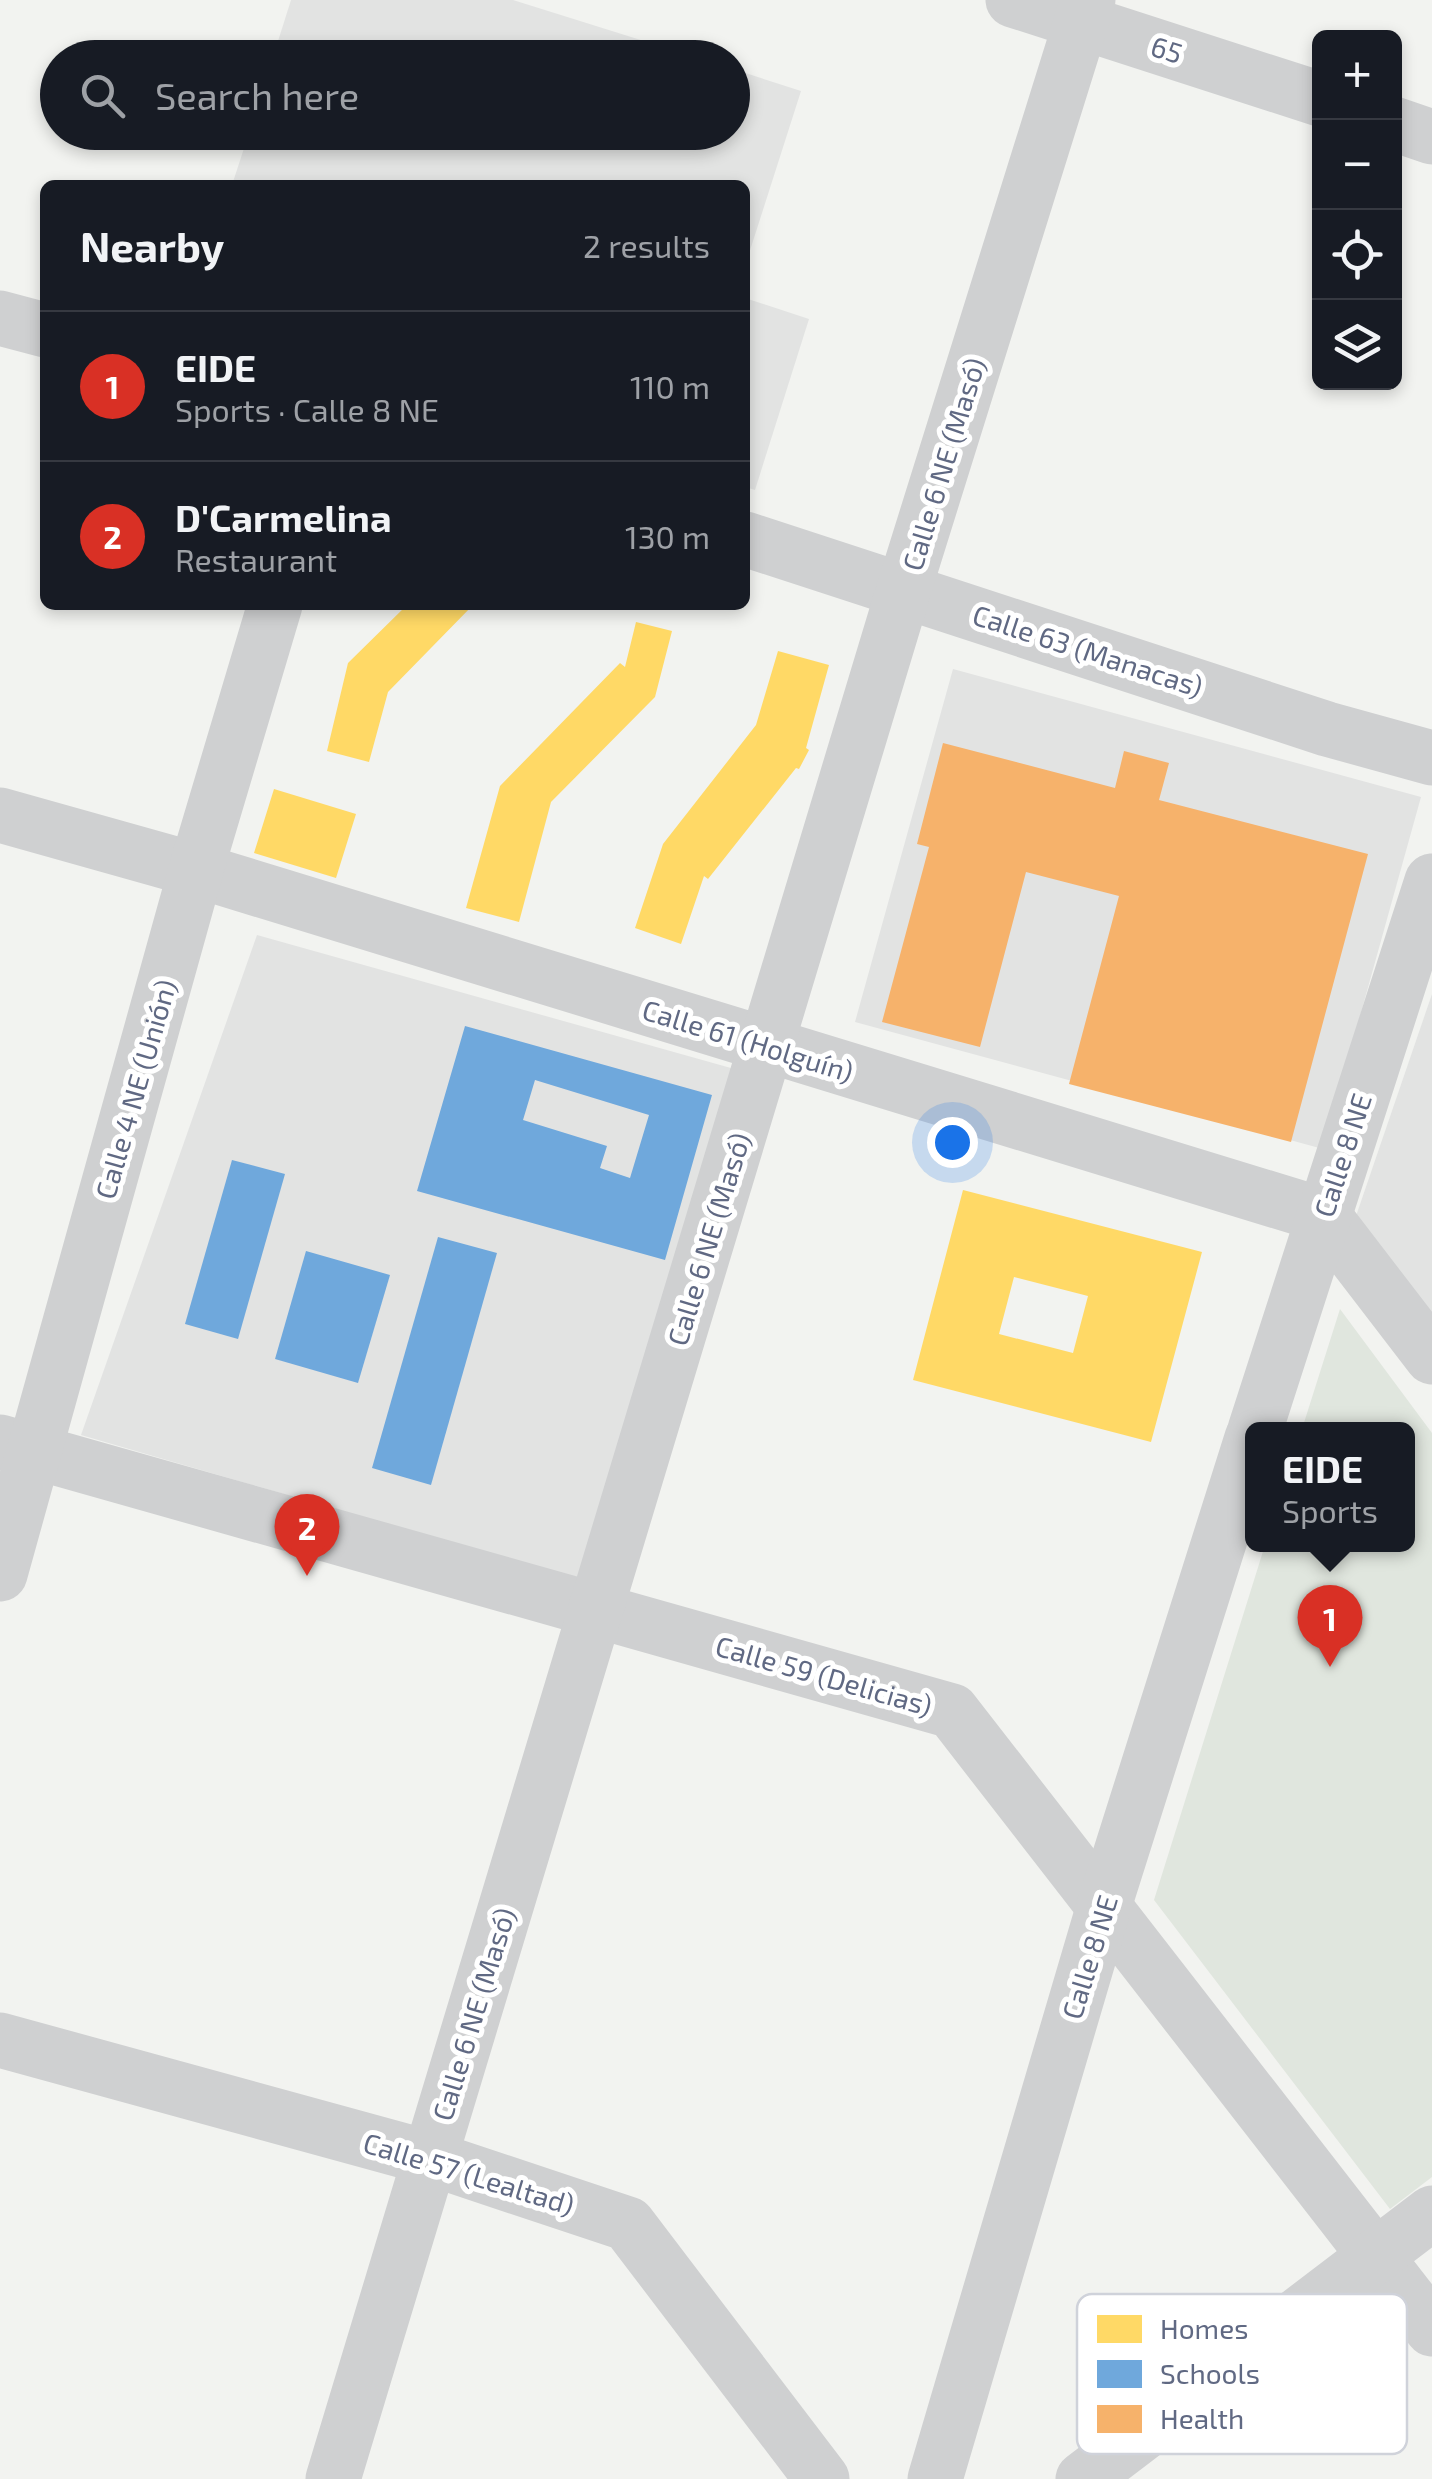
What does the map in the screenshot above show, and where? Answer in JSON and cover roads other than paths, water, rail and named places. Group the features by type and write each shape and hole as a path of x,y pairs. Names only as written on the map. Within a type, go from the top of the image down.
{"street":[{"name":"65","path":"1013,0 1084,10 1312,96"},
{"name":"Calle 6 NE (Masó)","path":"333,2479 904,588 1084,10"},
{"path":"1402,127 1432,136"},
{"path":"0,318 40,329"},
{"name":"Calle 63 (Manacas)","path":"750,541 1077,648 1432,758"},
{"name":"Calle 4 NE (Unión)","path":"0,1574 17,1447 274,610"},
{"name":"Calle 61 (Holguín)","path":"0,815 196,870 1323,1215"},
{"name":"Calle 8 NE","path":"1258,1422 1432,881"},
{"path":"1323,1215 1432,1357"},
{"name":"Calle 59 (Delicias)","path":"17,1447 952,1711 1405,2294"},
{"name":"Calle 8 NE","path":"935,2479 1104,1906 1245,1460"},
{"name":"Calle 57 (Lealtad)","path":"0,2040 430,2158 628,2224 822,2479"},
{"path":"1326,2294 1432,2213"},
{"name":"Calle 59 (Delicias)","path":"1407,2296 1432,2329"},
{"path":"1083,2479 1116,2454"}],"place":[{"name":"D'Carmelina","path":"307,1576"},
{"name":"EIDE","path":"1330,1667"}]}
